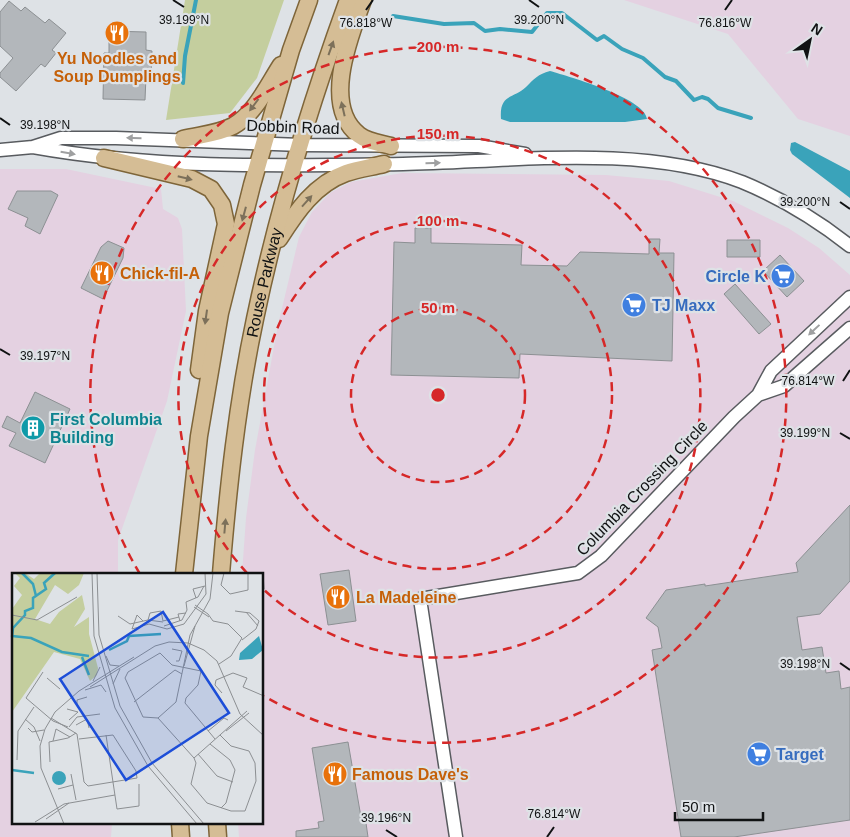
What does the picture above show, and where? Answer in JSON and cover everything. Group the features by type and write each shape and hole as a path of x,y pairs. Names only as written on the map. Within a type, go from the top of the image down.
{"main road":[{"path":"184,573 199,436 208,375 234,248 291,50 309,0"},
{"name":"Rouse Parkway","path":"221,573 242,389 269,255 325,63 348,0"},
{"path":"363,0 341,78 342,110 346,121 360,136 372,142 391,146"},
{"path":"183,139 221,130 242,119 264,93 291,50"},
{"path":"104,158 203,184 217,195 225,214 226,224 206,311 198,374 185,513 184,573"},
{"path":"269,255 300,209 322,186 346,173 384,164"},
{"path":"180,824 180,837"},
{"path":"217,824 218,837"}],"street":[{"name":"Dobbin Road","path":"0,150 33,146 61,138 183,139 301,145 478,146 552,158"},
{"name":"Dobbin Road","path":"33,146 104,158 257,167 552,158 639,161 711,173 740,182 777,198 830,231 850,246"},
{"name":"Columbia Crossing Circle","path":"456,837 420,599 578,573 585,570 734,417 758,395 771,371 850,297"},
{"name":"Columbia Crossing Circle","path":"758,395 784,386 850,328"}],"shaded area":[{"path":"624,0 850,0 850,136 798,119 728,34"},
{"path":"0,169 66,169 161,189 163,209 178,218 182,229 186,311 167,401 118,540 118,573 12,573 12,824 112,824 111,837 0,837"},
{"path":"402,173 606,175 669,181 733,201 788,228 819,248 850,275 850,837 239,837 238,824 264,824 264,573 242,573 246,518 255,450 278,325 299,237 312,212 330,193 351,182"}],"green space":[{"path":"185,0 284,0 257,78 230,113 166,120"}],"water":[{"path":"550,71 589,83 621,96 634,103 643,111 647,119 625,122 510,122 501,119 502,105 508,98 521,91 539,75"},
{"path":"795,142 850,171 850,198 792,154 790,150 791,143"}],"building":[{"path":"9,1 21,11 25,7 45,23 49,19 66,33 52,50 56,53 45,67 41,64 16,91 0,77 0,73 13,58 0,46 0,12"},
{"path":"109,31 146,32 146,50 152,51 151,76 146,76 145,100 103,99 104,53 109,53"},
{"path":"17,191 51,191 58,195 40,234 25,226 28,218 8,209"},
{"path":"415,228 431,228 431,243 522,245 521,265 567,266 580,252 649,254 649,239 660,239 659,253 674,253 672,361 520,354 519,378 391,375 394,242 415,243"},
{"path":"727,240 760,240 760,257 727,257"},
{"name":"Chick-fil-A","path":"108,241 124,248 123,258 103,299 81,288 101,247"},
{"name":"Circle K","path":"780,255 804,281 787,297 763,271"},
{"path":"735,284 771,324 759,334 724,294"},
{"name":"First Columbia Building","path":"35,392 70,409 45,463 9,446 16,433 2,427 7,416 20,423"},
{"name":"Target","path":"850,505 850,581 820,614 797,617 802,650 822,647 826,673 839,671 841,689 850,687 850,820 734,837 681,837 652,650 662,648 658,627 646,618 666,590 798,572 796,563"},
{"name":"La Madeleine","path":"349,570 356,621 328,625 320,574"},
{"path":"348,742 361,817 365,816 368,837 296,837 296,831 319,828 318,822 324,821 312,748"}],"waterway":[{"path":"183,83 185,56 196,0"},
{"path":"393,16 444,24 474,23 485,31 500,29 532,32 547,13 562,13 597,40 604,36 622,49 643,58 665,77 676,81 694,100 702,97 708,99 718,108 751,118"}],"place":[{"name":"Yu Noodles and Soup Dumplings","path":"117,33"},
{"name":"Chick-fil-A","path":"102,273"},
{"name":"Circle K","path":"783,276"},
{"name":"TJ Maxx","path":"634,305"},
{"name":"First Columbia Building","path":"33,428"},
{"name":"La Madeleine","path":"338,597"},
{"name":"Target","path":"759,754"},
{"name":"Famous Dave's","path":"335,774"}]}
